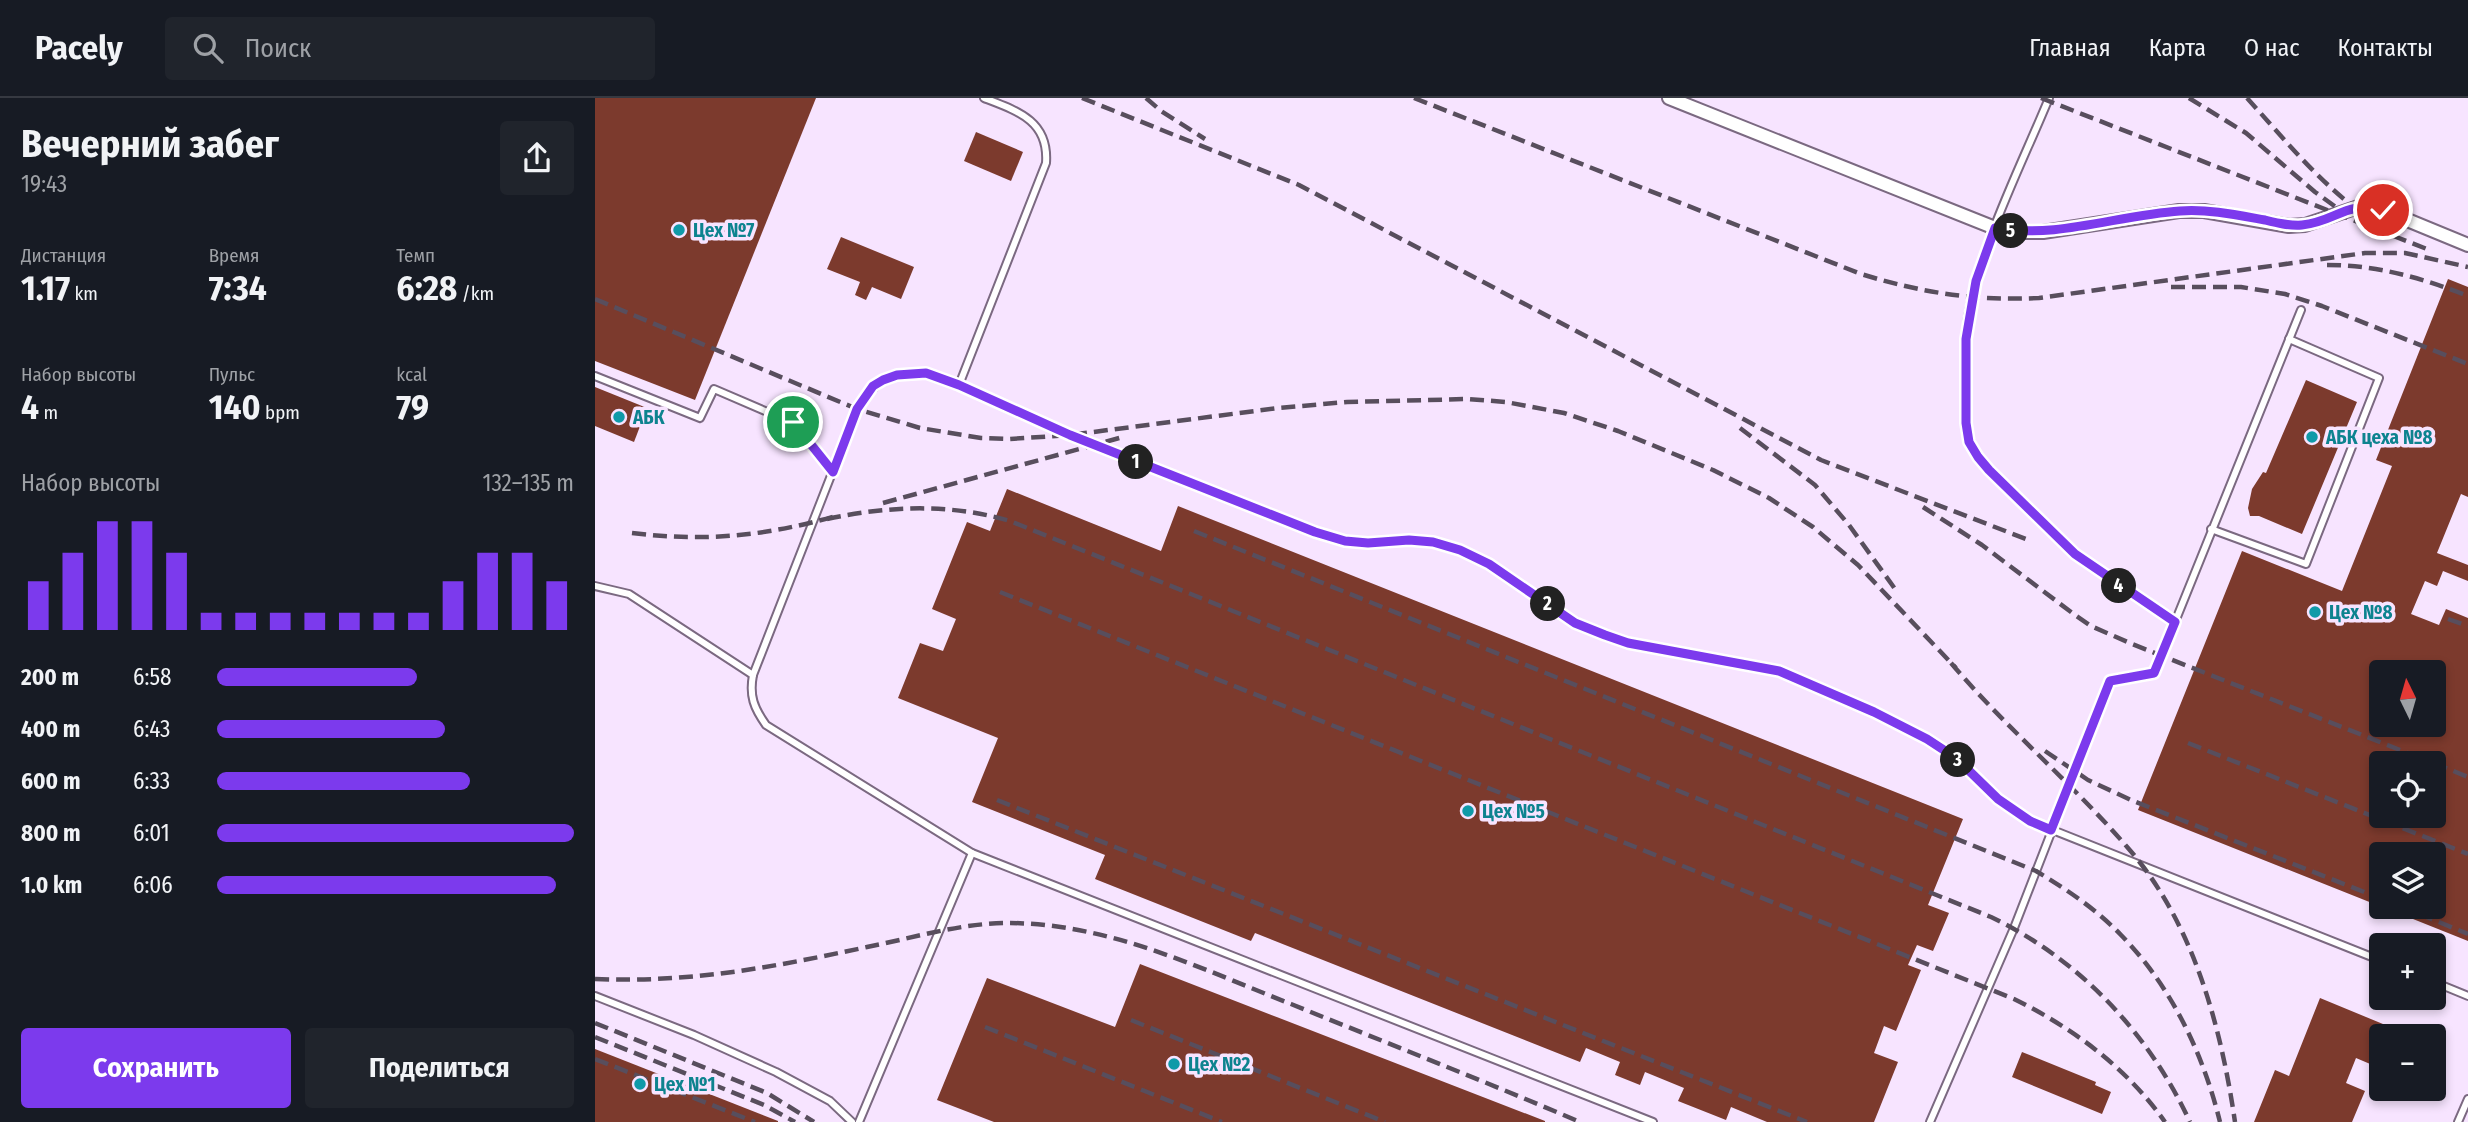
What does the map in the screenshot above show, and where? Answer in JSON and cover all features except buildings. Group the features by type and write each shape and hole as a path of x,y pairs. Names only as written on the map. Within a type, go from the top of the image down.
{"street":[{"path":"1669,98 1995,228 2017,232 2043,232 2179,211 2204,211 2289,226 2305,225 2364,205 2468,244"}],"lane":[{"path":"959,385 1047,163 1043,135 1035,125 1011,108 984,98"},
{"path":"2049,98 1981,263 1968,320 1966,423 1969,442 1989,470 2075,554 2175,622"},
{"path":"1930,1122 2014,928 2110,681 2154,673 2301,310"},
{"path":"2211,529 2306,564 2379,378 2289,339"},
{"path":"1653,1122 972,853 766,725 756,710 750,691 753,675 857,409 873,386 883,380 910,373 926,373 1070,435 1315,532 1345,541 1368,543 1409,540 1433,542 1460,550 1499,570 1575,623 1628,643 1779,671 1874,712 1927,739 1956,758 1998,799 2030,821 2369,956"},
{"path":"595,376 700,418 714,389 793,422 833,472"},
{"path":"595,586 629,594 753,675"},
{"path":"859,1122 972,853"},
{"path":"2446,987 2468,996"},
{"path":"595,996 694,1035 776,1072 830,1101 852,1122"},
{"path":"2458,1122 2468,1099"}],"railway":[{"path":"1082,98 1299,185 1821,460 2026,539"},
{"path":"1146,98 1161,111 1205,139"},
{"path":"1414,98 1861,274 1949,294 2039,298 2365,253 2405,253 2468,267"},
{"path":"2041,98 2432,251"},
{"path":"2189,98 2246,133 2340,210"},
{"path":"2247,98 2323,180 2375,222"},
{"path":"2327,265 2364,267 2399,274 2468,296"},
{"path":"2171,287 2241,287 2285,294 2468,364"},
{"path":"595,299 857,409 920,428 981,438 1070,435 1278,408 1347,402 1468,399 1506,402 1564,413 1618,431 1713,470 1769,498 1813,527 1858,565 1956,668"},
{"path":"1740,428 1815,485 1849,525 1898,593"},
{"path":"883,503 1123,437"},
{"path":"1923,507 1982,545 2091,626 2403,751"},
{"path":"827,519 873,511 919,508 964,511 1010,521 1991,917 2054,955 2108,1002 2154,1058 2190,1122"},
{"path":"632,533 685,537 760,533 836,516"},
{"path":"1194,531 2036,871 2101,917 2121,935 2155,976 2170,998 2194,1046 2220,1122"},
{"path":"1000,592 2014,999 2078,1036 2097,1051 2134,1084 2165,1122"},
{"path":"2448,619 2468,626"},
{"path":"1951,663 2128,848 2151,877 2187,942 2201,977 2222,1049 2235,1122"},
{"path":"2188,743 2468,854"},
{"path":"2045,751 2088,780 2131,800 2369,894"},
{"path":"2446,768 2468,777"},
{"path":"997,800 1807,1122"},
{"path":"2432,919 2468,934"},
{"path":"595,979 699,976 799,961 973,925 1045,925 1117,939 1153,950 1580,1122"},
{"path":"1131,1020 1385,1122"},
{"path":"595,1023 767,1093 814,1122"},
{"path":"985,1027 1222,1122"},
{"path":"595,1037 764,1105 795,1122"},
{"path":"595,1059 755,1122"}],"place":[{"name":"Цех №7","path":"679,230"},
{"name":"АБК","path":"619,417"},
{"name":"АБК цеха №8","path":"2312,437"},
{"name":"Цех №8","path":"2315,612"},
{"name":"Цех №5","path":"1468,811"},
{"name":"Цех №2","path":"1174,1064"},
{"name":"Цех №1","path":"640,1084"}],"route":[{"path":"793,422 833,472 857,409 873,386 897,375 926,373 1157,471 1315,532 1345,541 1368,543 1409,540 1433,542 1460,550 1518,582 1575,623 1628,643 1779,671 1874,712 1927,739 1956,758 1998,799 2030,821 2051,830 2110,681 2154,673 2175,622 2075,554 1989,470 1969,442 1966,423 1968,320 1981,263 1995,228 2017,232 2043,232 2179,211 2221,213 2289,226 2323,220 2364,205 2383,210"}]}
